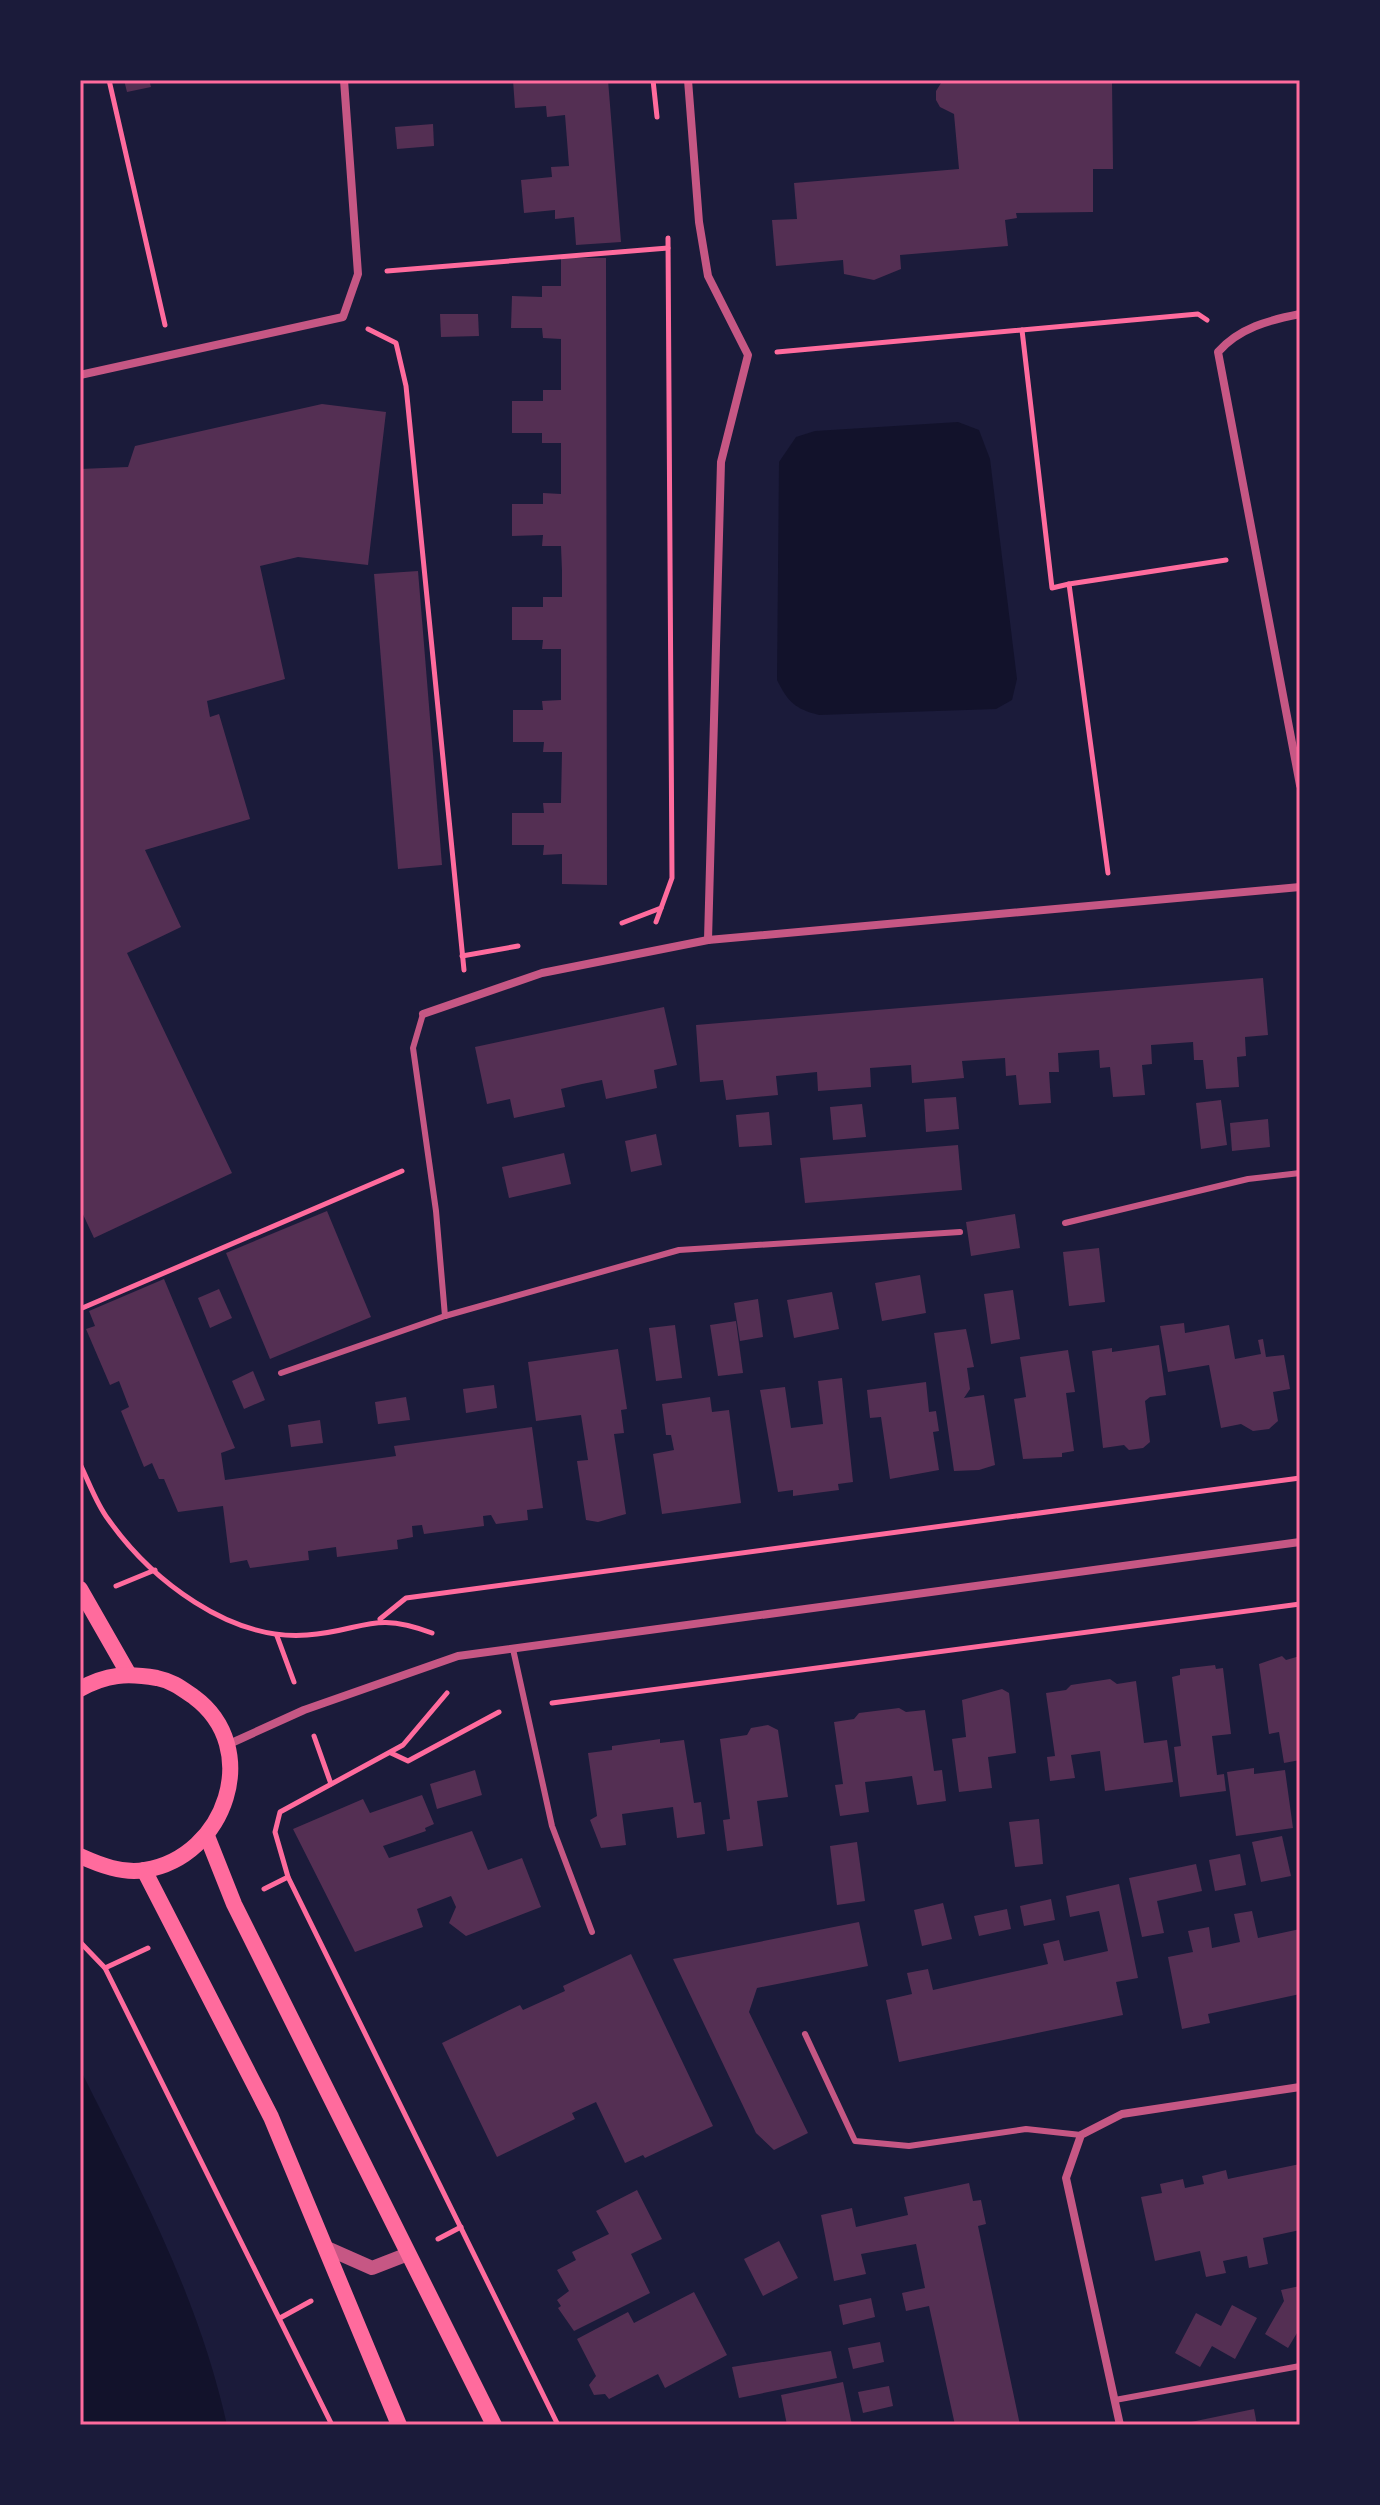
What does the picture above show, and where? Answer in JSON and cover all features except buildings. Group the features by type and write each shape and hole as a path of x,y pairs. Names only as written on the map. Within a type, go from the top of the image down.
{"main road":[{"path":"80,1589 128,1673"},
{"path":"80,1689 98,1679 128,1673 171,1681 206,1706 227,1745 231,1777 224,1808 207,1836 179,1859 144,1870 111,1868 80,1856"},
{"path":"207,1836 234,1904 494,2425"},
{"path":"144,1870 265,2104 329,2249 399,2425"}],"street":[{"path":"80,375 343,317 358,274 344,80"},
{"path":"688,80 699,222 708,276 748,355 721,462 708,940"},
{"path":"1300,314 1269,320 1231,337 1218,352 1300,785"},
{"path":"423,1014 542,973 708,940 1300,887"},
{"path":"227,1745 304,1710 458,1656 1300,1542"},
{"path":"1120,2425 1066,2178 1081,2135 1122,2114 1300,2087"},
{"path":"329,2249 372,2268 408,2254"}],"lane":[{"path":"423,1014 413,1048 429,1159 445,1316"},
{"path":"1065,1223 1248,1179 1300,1173"},
{"path":"281,1373 445,1316 679,1250 960,1232"},
{"path":"513,1649 552,1826 592,1932"},
{"path":"805,2034 855,2141 909,2146 1026,2129 1081,2135"},
{"path":"1115,2400 1300,2366"}],"path":[{"path":"109,80 171,353"},
{"path":"653,80 657,124"},
{"path":"645,952 672,878 667,228"},
{"path":"358,274 668,248"},
{"path":"748,355 1198,314 1231,337"},
{"path":"343,317 396,343 406,386 467,999"},
{"path":"1022,330 1052,588 1257,555"},
{"path":"1069,584 1113,906"},
{"path":"80,1309 429,1159"},
{"path":"80,1464 107,1518 155,1570 202,1608 256,1632 308,1635 378,1620 401,1621 432,1633 458,1656 453,1680 442,1702 403,1745 280,1812 275,1832 288,1877 558,2425"},
{"path":"378,1620 406,1598 1300,1478"},
{"path":"390,1752 408,1761 503,1709 1300,1604"},
{"path":"105,1968 332,2425"}],"shaded area":[{"path":"958,422 979,430 990,459 1017,679 1012,700 996,709 819,715 798,707 777,680 779,462 796,437 815,431"},
{"path":"80,2069 165,2242 200,2331 227,2425 80,2425"}]}
